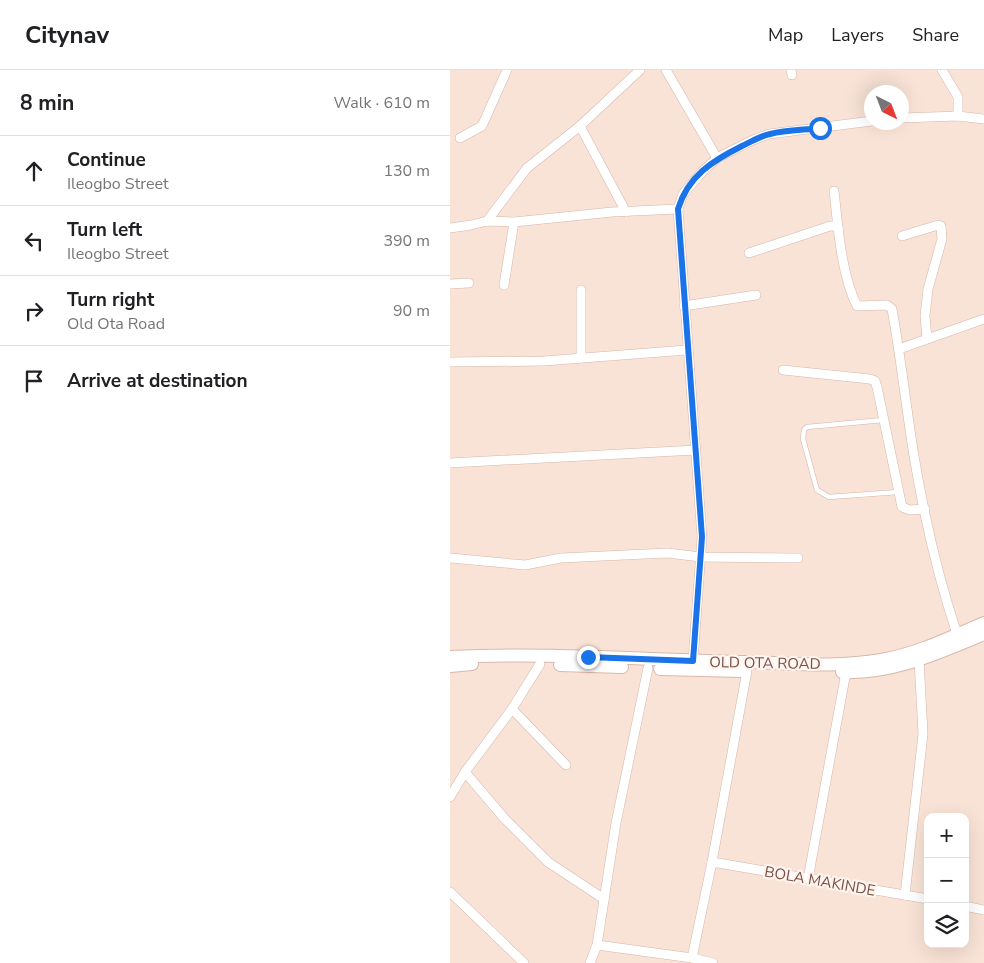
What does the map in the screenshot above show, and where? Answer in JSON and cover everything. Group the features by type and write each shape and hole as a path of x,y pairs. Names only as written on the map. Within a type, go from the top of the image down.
{"street":[{"path":"460,138 482,126 507,70"},
{"path":"487,221 527,168 580,126 640,70"},
{"path":"666,70 717,158"},
{"path":"942,70 958,97 958,116"},
{"path":"909,118 958,116 984,119"},
{"path":"693,661 702,537 678,209 683,194 691,183 717,158 770,134 864,122"},
{"path":"580,126 626,212"},
{"path":"834,191 838,228 850,292 857,306 887,305 892,309 914,456 945,599 957,634"},
{"path":"450,228 487,221 514,222 612,212 678,209"},
{"path":"504,286 514,222"},
{"path":"902,236 938,225 941,226 942,239 928,289 925,316 927,339"},
{"path":"749,253 830,226 838,228"},
{"path":"450,284 469,283"},
{"path":"581,290 581,358"},
{"path":"684,306 756,295"},
{"path":"899,349 984,319"},
{"path":"450,362 544,361 687,350"},
{"path":"783,370 875,381 902,506 905,509 925,509"},
{"path":"450,463 696,450"},
{"path":"450,558 525,565 561,558 667,553 701,557 798,558"},
{"name":"OLD OTA ROAD","path":"450,657 542,656 846,664 881,660 910,652 984,623"},
{"name":"OLD OTA ROAD","path":"450,666 487,663 747,671 846,672 882,670 919,660 984,634"},
{"path":"905,895 923,734 919,660"},
{"path":"450,797 465,772 512,709 540,664"},
{"path":"590,963 597,945 626,771 648,668"},
{"path":"692,958 712,862 747,671"},
{"path":"808,879 846,672"},
{"path":"512,709 566,765"},
{"path":"465,772 504,818 548,862 604,899"},
{"name":"BOLA MAKINDE","path":"712,862 924,898"},
{"path":"450,892 524,963"},
{"path":"969,907 984,910"},
{"path":"597,945 692,958 713,963"}],"lane":[{"path":"884,420 814,425 804,430 803,439 817,490 822,494 829,497 898,492"}],"shaded area":[{"path":"450,70 984,70 984,963 450,963"}],"route":[{"path":"588,657 693,661 702,537 678,209 683,194 691,183 717,158 754,140 770,134 820,128"}]}
